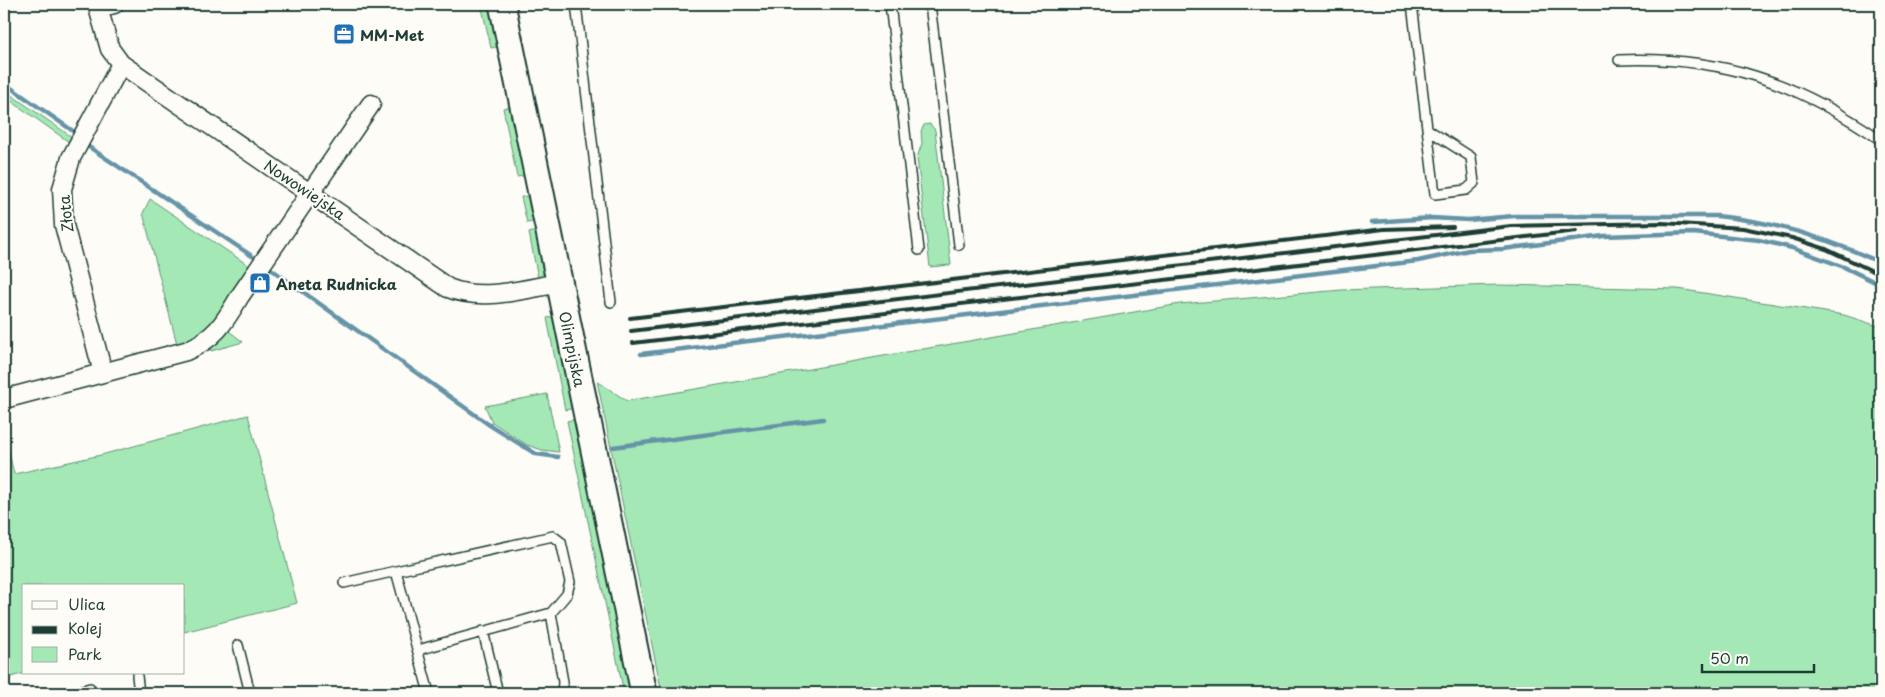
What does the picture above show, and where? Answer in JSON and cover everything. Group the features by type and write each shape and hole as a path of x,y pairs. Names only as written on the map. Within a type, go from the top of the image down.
{"street":[{"name":"Olimpijska","path":"502,4 644,693"},
{"name":"Nowowiejska","path":"103,5 110,49 121,64 311,192 448,288 463,294 477,296 560,282"},
{"name":"Złota","path":"103,373 64,226 62,189 71,158 121,64"},
{"path":"4,399 186,351 211,338 221,328 371,104"}],"lane":[{"path":"576,4 611,302"},
{"path":"890,4 919,250"},
{"path":"930,4 959,245"},
{"path":"1412,4 1427,129 1435,194 1466,190 1474,183 1471,157 1427,129"},
{"path":"1619,60 1665,59 1694,61 1731,68 1770,80 1810,98 1881,140"},
{"path":"344,583 553,536 561,542 570,582 567,594 550,613 418,650"},
{"path":"396,571 429,693"},
{"path":"550,613 564,682 562,693"},
{"path":"483,631 498,693"},
{"path":"238,645 250,693"},
{"path":"137,676 139,693"},
{"path":"72,693 90,688 91,693"}],"green space":[{"path":"481,4 492,4 501,46 491,48"},
{"path":"4,90 72,137 69,142 4,96"},
{"path":"513,106 527,175 517,177 503,108"},
{"path":"930,124 935,130 951,265 930,267 917,158 922,143 921,131 924,125"},
{"path":"532,195 537,221 527,223 521,197"},
{"path":"150,199 251,267 209,330 199,337 177,344 143,213"},
{"path":"540,230 545,272 538,278 529,233"},
{"path":"1499,285 1678,289 1844,315 1881,327 1881,693 662,693 597,381 627,401 1180,304 1342,290"},
{"path":"557,316 575,408 565,410 547,318"},
{"path":"229,331 243,342 211,351 210,347"},
{"path":"547,394 559,452 542,450 527,445 492,422 485,406"},
{"path":"248,415 297,603 185,632 185,584 22,584 22,674 4,679 4,431 14,474 101,455"},
{"path":"578,419 635,693 624,693 567,421"}],"waterway":[{"path":"4,83 73,131"},
{"path":"89,147 252,256"},
{"path":"1372,222 1432,218 1468,220 1514,216 1717,216 1760,222 1801,232 1881,263"},
{"path":"641,354 1418,261 1469,250 1503,249 1604,236 1693,233 1759,240 1792,248 1844,267 1881,285"},
{"path":"271,269 488,424 536,454 558,457"},
{"path":"613,447 823,419"}],"railway":[{"path":"631,331 1511,226 1662,223 1743,228 1792,238 1826,249 1881,275"},
{"path":"630,318 1384,229 1453,227"},
{"path":"633,343 1577,231"}],"place":[{"name":"MM-Met","path":"344,34"},
{"name":"Aneta Rudnicka","path":"260,283"}]}
